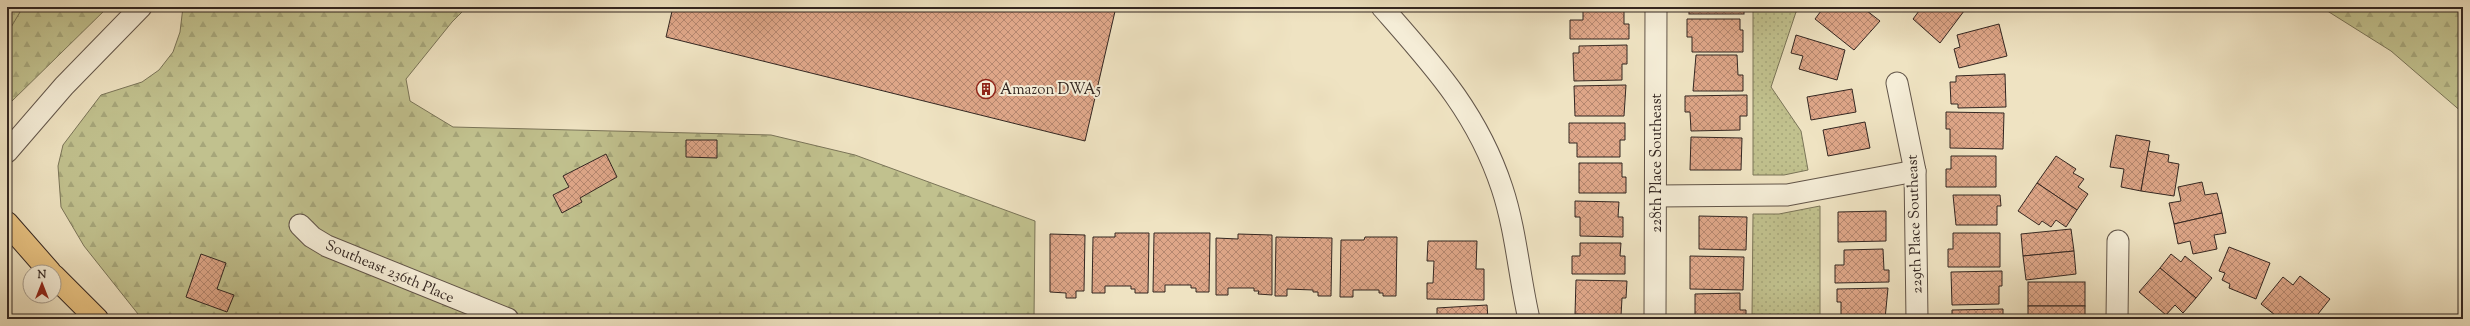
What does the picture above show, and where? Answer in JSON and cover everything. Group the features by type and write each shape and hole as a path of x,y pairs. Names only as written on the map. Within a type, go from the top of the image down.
{"main road":[{"path":"7,223 43,264"},
{"path":"62,284 98,319"}],"street":[{"path":"7,152 64,86 141,7"},
{"path":"1382,7 1447,82 1474,124 1502,188 1529,319"},
{"name":"228th Place Southeast","path":"1655,319 1656,7"},
{"name":"229th Place Southeast","path":"1897,83 1915,171 1917,319"},
{"path":"1656,196 1787,195 1915,171"},
{"name":"Southeast 236th Place","path":"300,225 312,237 327,246 508,319"},
{"path":"2117,319 2118,241"},
{"path":"1520,319 1521,285"}],"green space":[{"path":"7,7 108,7 12,101 7,96"},
{"path":"7,7 23,7 7,34"},
{"path":"183,7 467,7 452,22 406,79 410,101 453,127 771,135 855,155 1035,221 1034,319 142,319 84,246 61,207 58,166 63,145 101,95 142,82 159,70 173,52 180,32"},
{"path":"1753,7 1805,7 1796,12 1771,87 1801,131 1808,170 1784,175 1753,175"},
{"path":"2321,7 2463,7 2463,113 2391,51"},
{"path":"1820,206 1820,319 1752,319 1753,214 1779,214"}],"building":[{"name":"Amazon DWA5","path":"673,7 1116,7 1085,141 666,37"},
{"path":"1583,7 1624,7 1624,24 1629,24 1629,39 1570,39 1570,20 1583,20"},
{"path":"1689,7 1744,7 1744,14 1689,14"},
{"path":"1824,7 1862,7 1880,21 1854,50 1815,19"},
{"path":"1922,7 1967,7 1940,43 1913,19"},
{"path":"1687,19 1740,19 1740,30 1743,30 1743,52 1692,52 1692,37 1687,37"},
{"path":"1999,24 2007,56 1959,68 1954,49 1960,47 1957,35"},
{"path":"1796,35 1845,50 1837,80 1799,69 1803,56 1791,53"},
{"path":"1627,45 1627,64 1622,64 1622,80 1574,81 1573,53 1579,53 1579,46"},
{"path":"1696,55 1737,55 1738,75 1743,75 1743,91 1693,91"},
{"path":"2005,74 2006,107 1958,108 1958,104 1951,104 1950,82 1956,82 1956,76"},
{"path":"1626,85 1624,116 1575,116 1574,86"},
{"path":"1852,89 1856,112 1811,120 1807,97"},
{"path":"1747,95 1747,116 1740,116 1740,130 1691,131 1690,112 1685,112 1685,96"},
{"path":"1946,112 2004,113 2003,149 1950,148 1950,129 1946,129"},
{"path":"1865,122 1870,148 1828,156 1823,130"},
{"path":"1569,123 1625,123 1625,140 1620,140 1620,157 1577,157 1577,143 1569,143"},
{"path":"2116,135 2150,141 2141,191 2121,187 2124,169 2110,167"},
{"path":"1691,137 1742,138 1741,170 1690,170"},
{"path":"686,140 717,140 717,158 686,157"},
{"path":"2148,151 2169,155 2168,162 2179,164 2174,196 2141,191"},
{"path":"606,154 617,177 580,198 582,202 562,213 553,195 569,187 563,176"},
{"path":"1951,156 1996,156 1996,187 1946,187 1946,169 1951,169"},
{"path":"2056,156 2076,169 2073,173 2084,179 2078,187 2088,194 2077,210 2037,183"},
{"path":"1579,163 1622,163 1622,177 1626,177 1626,193 1579,193"},
{"path":"2202,182 2205,195 2217,193 2222,213 2174,224 2169,203 2181,201 2178,187"},
{"path":"2037,183 2077,210 2066,227 2056,220 2051,227 2042,221 2039,225 2018,211"},
{"path":"1953,195 2000,195 2001,206 1997,206 1997,225 1956,225"},
{"path":"1575,201 1619,202 1618,217 1623,217 1623,237 1580,236 1580,217 1575,217"},
{"path":"1886,211 1886,241 1838,242 1838,212"},
{"path":"2222,213 2226,233 2214,235 2217,249 2193,254 2190,241 2178,244 2174,224"},
{"path":"1699,216 1747,217 1746,250 1699,249"},
{"path":"2071,229 2074,251 2023,256 2021,234"},
{"path":"1115,233 1149,233 1148,293 1135,293 1135,289 1131,289 1131,286 1105,286 1105,293 1092,293 1093,237 1115,237"},
{"path":"1154,233 1210,233 1209,292 1196,292 1196,288 1191,288 1191,285 1165,285 1165,292 1153,292"},
{"path":"1953,233 2000,233 2000,267 1948,267 1948,249 1953,249"},
{"path":"1050,234 1085,235 1084,291 1076,291 1076,298 1066,298 1066,293 1050,292"},
{"path":"1238,234 1272,235 1272,295 1258,294 1259,291 1254,291 1254,288 1228,288 1228,295 1216,295 1216,238 1238,239"},
{"path":"1276,237 1332,238 1331,296 1318,296 1318,292 1313,292 1313,290 1287,289 1287,296 1275,296"},
{"path":"1365,237 1397,237 1396,296 1383,296 1383,293 1379,293 1379,290 1353,290 1353,297 1340,297 1341,240 1364,240"},
{"path":"1428,241 1477,241 1476,269 1484,269 1484,300 1427,299 1427,283 1433,283 1434,261 1427,261"},
{"path":"1580,243 1621,243 1620,256 1625,256 1625,274 1572,274 1572,256 1580,256"},
{"path":"2229,247 2270,263 2256,299 2229,288 2230,284 2222,280 2225,273 2219,271"},
{"path":"1883,249 1884,270 1889,270 1889,282 1835,283 1835,265 1844,265 1844,250"},
{"path":"2074,251 2076,274 2026,280 2023,256"},
{"path":"201,254 226,263 217,289 234,295 227,312 186,297"},
{"path":"2171,254 2181,262 2185,256 2212,278 2196,298 2160,268"},
{"path":"1690,256 1744,257 1743,290 1690,289"},
{"path":"2160,268 2196,298 2183,313 2175,305 2166,315 2139,292"},
{"path":"2002,271 2002,286 1999,286 1999,304 1952,305 1951,272"},
{"path":"2300,276 2330,299 2314,319 2280,319 2261,304 2283,277 2293,285"},
{"path":"1576,280 1627,281 1626,298 1622,298 1621,316 1575,314"},
{"path":"2028,282 2085,282 2085,306 2028,306"},
{"path":"1888,288 1885,319 1841,319 1841,302 1837,302 1837,289"},
{"path":"1740,293 1740,310 1746,310 1746,319 1695,319 1695,294"},
{"path":"1487,305 1488,319 1437,319 1437,308"},
{"path":"2028,306 2085,306 2085,319 2028,319"},
{"path":"2003,309 2003,319 1952,319 1952,310"}],"place":[{"name":"Amazon DWA5","path":"986,89"}]}
